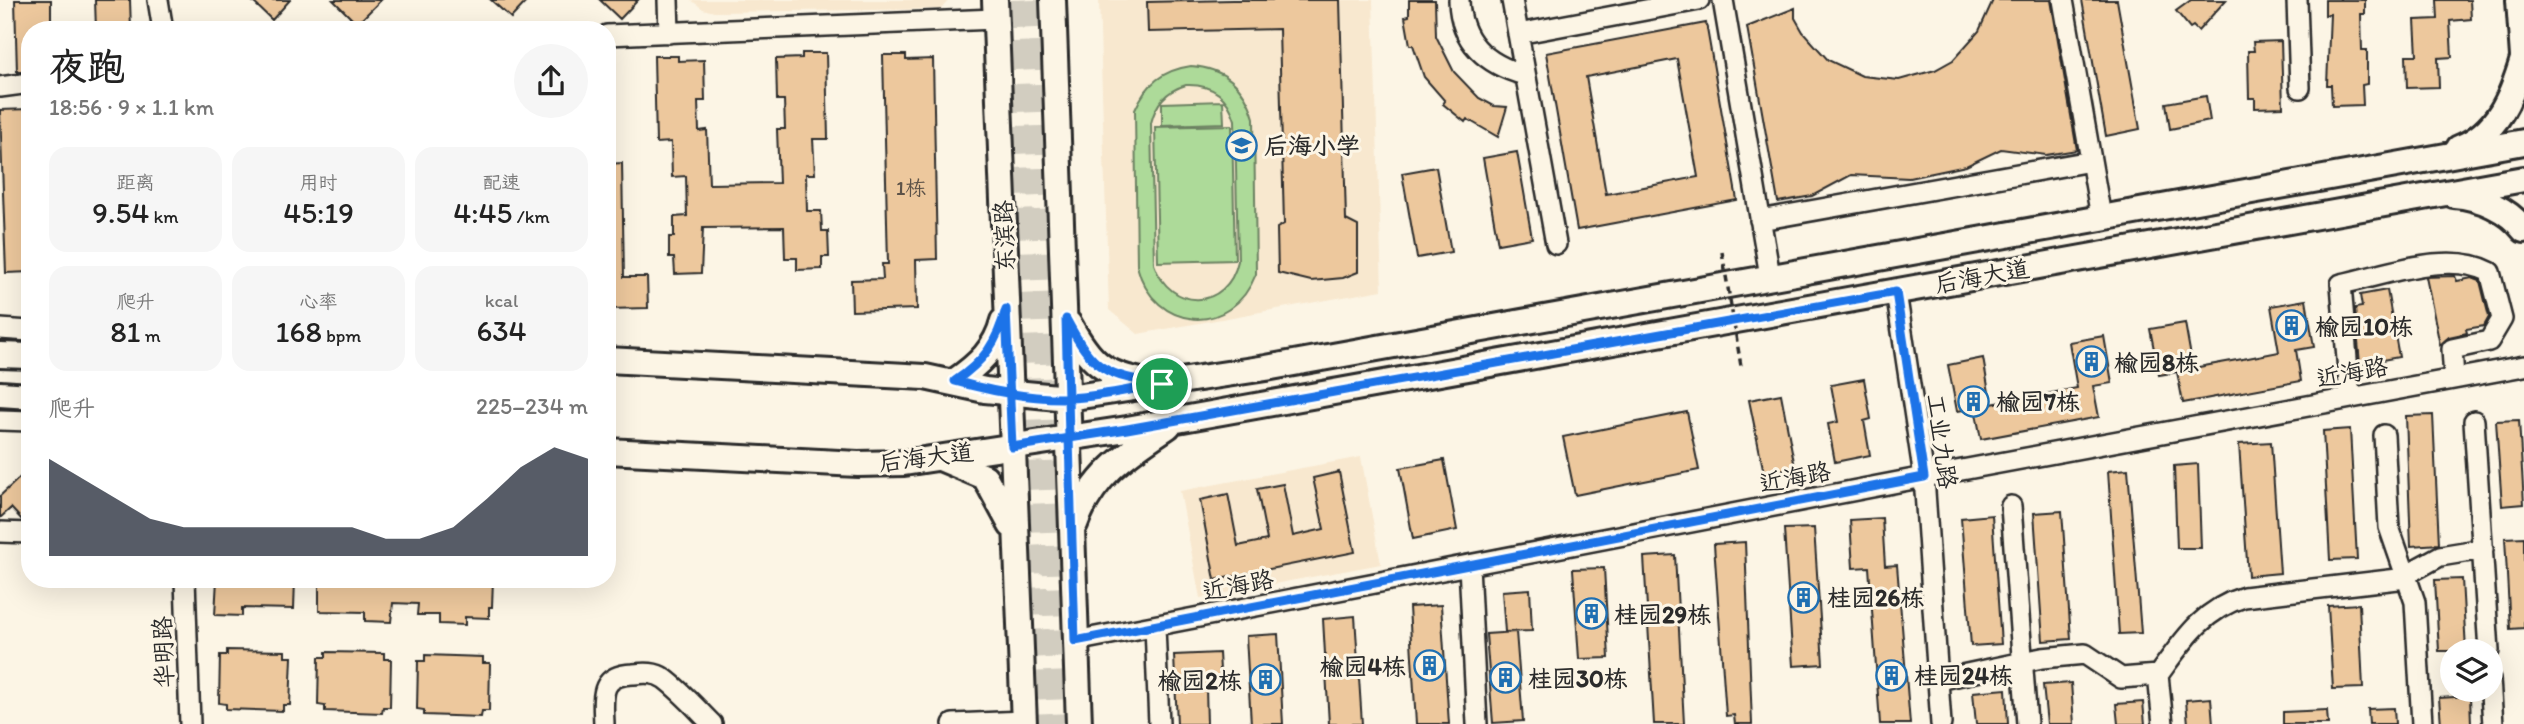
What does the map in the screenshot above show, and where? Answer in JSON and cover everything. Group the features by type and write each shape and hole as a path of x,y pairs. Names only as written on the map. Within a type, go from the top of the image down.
{"main road":[{"path":"1053,0 1079,724"},
{"path":"2519,0 2524,71"},
{"name":"东滨路","path":"995,10 1024,722"},
{"path":"2432,158 2469,144 2490,129 2516,82 2523,59"},
{"name":"后海大道","path":"616,361 955,381 985,390 1068,398 1162,384 2524,142"},
{"name":"后海大道","path":"616,451 858,464 939,458 1177,420 2524,178"},
{"path":"2440,194 2485,202 2524,230"},
{"path":"955,381 988,354 999,335 1006,309"},
{"path":"1066,319 1083,351 1099,367 1122,378 1162,384"},
{"path":"0,355 21,356"},
{"path":"0,394 21,395"},
{"path":"1071,534 1084,499 1106,472 1177,420"},
{"path":"939,458 985,477 1016,535"}],"street":[{"path":"158,0 162,21"},
{"path":"668,0 668,33"},
{"path":"1459,0 1459,15 1468,37 1482,56 1502,69 1525,75"},
{"path":"1512,0 1556,244"},
{"path":"1518,34 1699,0"},
{"path":"1723,0 1770,276"},
{"path":"2063,0 2101,217"},
{"path":"2297,0 2300,88"},
{"path":"616,35 995,10"},
{"path":"0,87 21,84"},
{"path":"1760,220 2091,161"},
{"path":"2350,397 2341,284 2454,261 2475,264 2490,272 2501,320 2489,341 2452,349 2455,378"},
{"name":"工业九路","path":"1896,292 1924,477 1941,724"},
{"path":"0,329 21,330"},
{"name":"近海路","path":"1075,641 1924,477 2524,366"},
{"path":"0,420 21,421"},
{"path":"2474,421 2488,639"},
{"path":"2384,435 2389,527 2415,602 2422,724"},
{"path":"2011,506 2026,724"},
{"path":"0,532 21,533"},
{"path":"2163,724 2158,675 2200,619 2225,603 2244,597 2407,576 2440,556 2483,549"},
{"path":"1469,565 1477,724"},
{"name":"华明路","path":"186,588 190,724"},
{"path":"1156,626 1159,724"},
{"path":"1938,680 2022,662 2085,654 2121,678 2158,675"},
{"path":"604,724 603,698 610,680 617,675 646,673 664,679 712,724"},
{"path":"2492,702 2493,724"},
{"path":"953,724 1024,722"}],"path":[{"path":"1722,252 1741,366"}],"shaded area":[{"path":"691,0 949,0 941,9 714,12 703,9"},
{"name":"后海小学","path":"1099,0 1373,0 1382,290 1138,334 1109,310"},
{"path":"1361,457 1381,564 1200,598 1180,491"}],"green space":[{"path":"1203,67 1232,81 1245,97 1254,118 1256,274 1244,295 1229,309 1212,317 1193,319 1176,314 1159,304 1146,288 1137,266 1135,110 1150,86 1164,75 1181,68","holes":["1186,85 1211,89 1223,98 1235,120 1238,261 1232,277 1222,289 1211,297 1198,299 1172,291 1162,280 1154,264 1151,123 1156,109 1167,94"]},
{"path":"1223,101 1224,123 1162,125 1162,103"},
{"path":"1232,125 1235,260 1158,262 1155,127"}],"building":[{"path":"15,0 51,0 51,21 21,21 21,72 17,72"},
{"path":"95,0 130,0 131,21 96,21"},
{"path":"251,0 290,0 272,20"},
{"path":"333,0 381,0 360,21 354,21"},
{"path":"491,0 528,0 511,18"},
{"path":"600,0 638,0 620,19"},
{"path":"1340,0 1346,220 1358,226 1358,272 1343,278 1311,281 1278,273 1277,228 1284,224 1279,29 1148,32 1147,2"},
{"path":"1409,0 1435,0 1436,36 1454,72 1479,98 1494,106 1507,107 1498,137 1467,119 1465,122 1443,104 1445,101 1424,77 1413,45 1410,45 1405,17 1409,16"},
{"path":"1993,0 2051,0 2077,150 2046,155 2001,149 1966,166 1909,178 1851,175 1812,196 1778,202 1747,27 1795,8 1795,18 1803,32 1828,60 1862,76 1899,80 1935,70 1953,60 1979,31"},
{"path":"2082,0 2117,0 2140,129 2106,136"},
{"path":"2191,0 2226,0 2198,31 2193,26 2190,28 2176,11"},
{"path":"2325,0 2365,0 2365,14 2361,14 2362,50 2367,50 2367,84 2362,85 2363,105 2332,106 2331,85 2327,85 2330,14 2325,15"},
{"path":"2437,0 2470,0 2471,19 2450,21 2452,57 2438,58 2439,87 2407,88 2406,55 2417,55 2415,20 2438,19"},
{"path":"1706,23 1737,200 1577,230 1546,53","holes":["1677,59 1698,177 1606,194 1586,77"]},
{"path":"2281,41 2283,107 2255,108 2255,98 2249,98 2248,51 2254,51 2253,42"},
{"path":"802,53 826,53 828,139 813,139 815,174 806,174 807,211 821,211 822,231 828,231 829,257 822,257 822,269 797,270 797,258 785,258 784,227 703,228 701,273 675,274 674,258 669,258 669,237 674,237 674,217 687,216 686,176 672,177 671,142 656,143 654,56 678,56 678,61 704,60 705,101 698,101 699,131 707,130 709,184 779,183 777,129 785,129 784,100 777,100 776,59 802,58"},
{"path":"883,55 906,55 906,60 933,59 937,259 916,260 917,309 852,311 851,280 883,279 882,264 888,264"},
{"path":"2206,96 2210,121 2170,129 2166,103"},
{"path":"21,109 21,272 6,273 0,110"},
{"path":"1517,152 1532,238 1498,244 1483,158"},
{"path":"616,163 622,163 624,277 647,277 648,308 616,309"},
{"path":"1436,167 1451,252 1417,258 1402,173"},
{"path":"2455,276 2457,281 2472,278 2480,281 2489,317 2484,326 2466,329 2467,333 2449,337 2440,345 2426,277"},
{"path":"2387,290 2399,357 2360,364 2355,308 2362,307 2360,295"},
{"path":"2306,300 2314,347 2296,350 2301,381 2183,403 2177,372 2159,375 2150,329 2185,323 2193,368 2248,358 2279,352 2271,306"},
{"path":"2104,336 2112,383 2093,386 2099,417 1981,439 1975,408 1957,411 1948,365 1983,358 1991,404 2046,394 2077,388 2069,342"},
{"path":"1864,379 1871,419 1864,421 1870,455 1835,462 1828,424 1838,422 1831,385"},
{"path":"1781,394 1795,467 1764,473 1749,400"},
{"path":"1687,412 1699,470 1575,495 1563,437"},
{"path":"2433,415 2439,544 2411,546 2406,416"},
{"path":"2519,420 2524,504 2502,506 2496,421"},
{"path":"2350,429 2357,559 2330,560 2323,431"},
{"path":"2271,442 2280,573 2248,576 2239,444"},
{"path":"1444,460 1457,530 1413,539 1400,468"},
{"path":"2198,464 2201,548 2177,548 2174,466"},
{"path":"2128,469 2141,633 2119,634 2108,471"},
{"path":"1339,472 1355,552 1215,580 1200,500 1228,494 1238,546 1267,540 1257,489 1283,484 1293,536 1324,529 1313,478"},
{"path":"21,476 21,519 11,508 0,518 0,496"},
{"path":"2062,511 2071,639 2043,641 2034,513"},
{"path":"1992,515 2001,644 1971,646 1961,518"},
{"path":"1882,518 1885,566 1897,565 1910,724 1880,724 1869,567 1853,568 1850,520"},
{"name":"桂园26栋","path":"1814,528 1823,664 1793,666 1784,529"},
{"path":"2524,537 2524,628 2510,629 2505,538"},
{"path":"1745,542 1752,724 1735,724 1734,715 1726,716 1714,544"},
{"path":"1675,555 1684,724 1654,724 1644,557"},
{"name":"桂园29栋","path":"1604,568 1609,658 1579,659 1573,569"},
{"path":"2462,579 2465,639 2440,639 2440,651 2439,651 2435,580"},
{"path":"216,588 295,588 294,609 242,608 242,616 215,615"},
{"path":"319,588 493,588 489,618 465,617 465,625 439,624 439,615 417,615 418,604 393,603 391,622 365,621 365,612 319,611"},
{"path":"1530,589 1532,631 1505,632 1502,591"},
{"path":"2359,604 2363,688 2333,689 2328,606"},
{"name":"榆园4栋","path":"1441,605 1449,724 1416,724 1409,607"},
{"path":"1355,616 1362,724 1329,724 1323,619"},
{"name":"桂园30栋","path":"1516,632 1523,721 1493,723 1486,634"},
{"name":"榆园2栋","path":"1278,634 1283,724 1251,724 1246,636"},
{"path":"227,650 285,651 285,657 292,657 290,705 283,705 283,711 226,709 226,704 219,703 220,655 227,655"},
{"path":"326,652 384,653 384,659 391,659 390,707 383,707 382,713 325,711 325,706 318,705 319,657 326,657"},
{"path":"1219,653 1221,688 1206,688 1207,724 1177,724 1174,655"},
{"path":"425,655 483,657 483,663 490,663 489,711 482,711 481,717 424,715 424,710 417,709 418,661 425,661"},
{"path":"2071,683 2074,724 2047,724 2043,685"},
{"path":"2006,689 2008,724 1976,724 1973,692"},
{"path":"2211,698 2213,724 2188,724 2186,700"},
{"path":"2439,698 2440,702 2470,702 2471,724 2441,724"},
{"path":"2143,702 2145,724 2118,724 2116,704"},
{"path":"2394,708 2395,724 2369,724 2368,709"},
{"path":"2327,710 2328,724 2283,724 2283,712"}],"tunnel":[{"path":"1012,0 1039,724"},
{"path":"1035,0 1061,724"}],"place":[{"name":"后海小学","path":"1241,145"},
{"name":"榆园10栋","path":"2292,326"},
{"name":"榆园8栋","path":"2091,362"},
{"name":"榆园7栋","path":"1973,401"},
{"name":"桂园26栋","path":"1804,597"},
{"name":"桂园29栋","path":"1591,614"},
{"name":"榆园4栋","path":"1429,666"},
{"name":"桂园24栋","path":"1891,675"},
{"name":"桂园30栋","path":"1505,678"},
{"name":"榆园2栋","path":"1265,680"}],"route":[{"path":"1162,384 1068,398 1009,392 985,390 955,381 988,354 999,335 1006,309 1009,392 1012,447 1069,438 1097,434 1127,429 1896,292 1924,477 1075,641 1071,534 1070,470 1069,438 1068,398 1066,319 1083,351 1099,367 1122,378 1162,384"}]}
